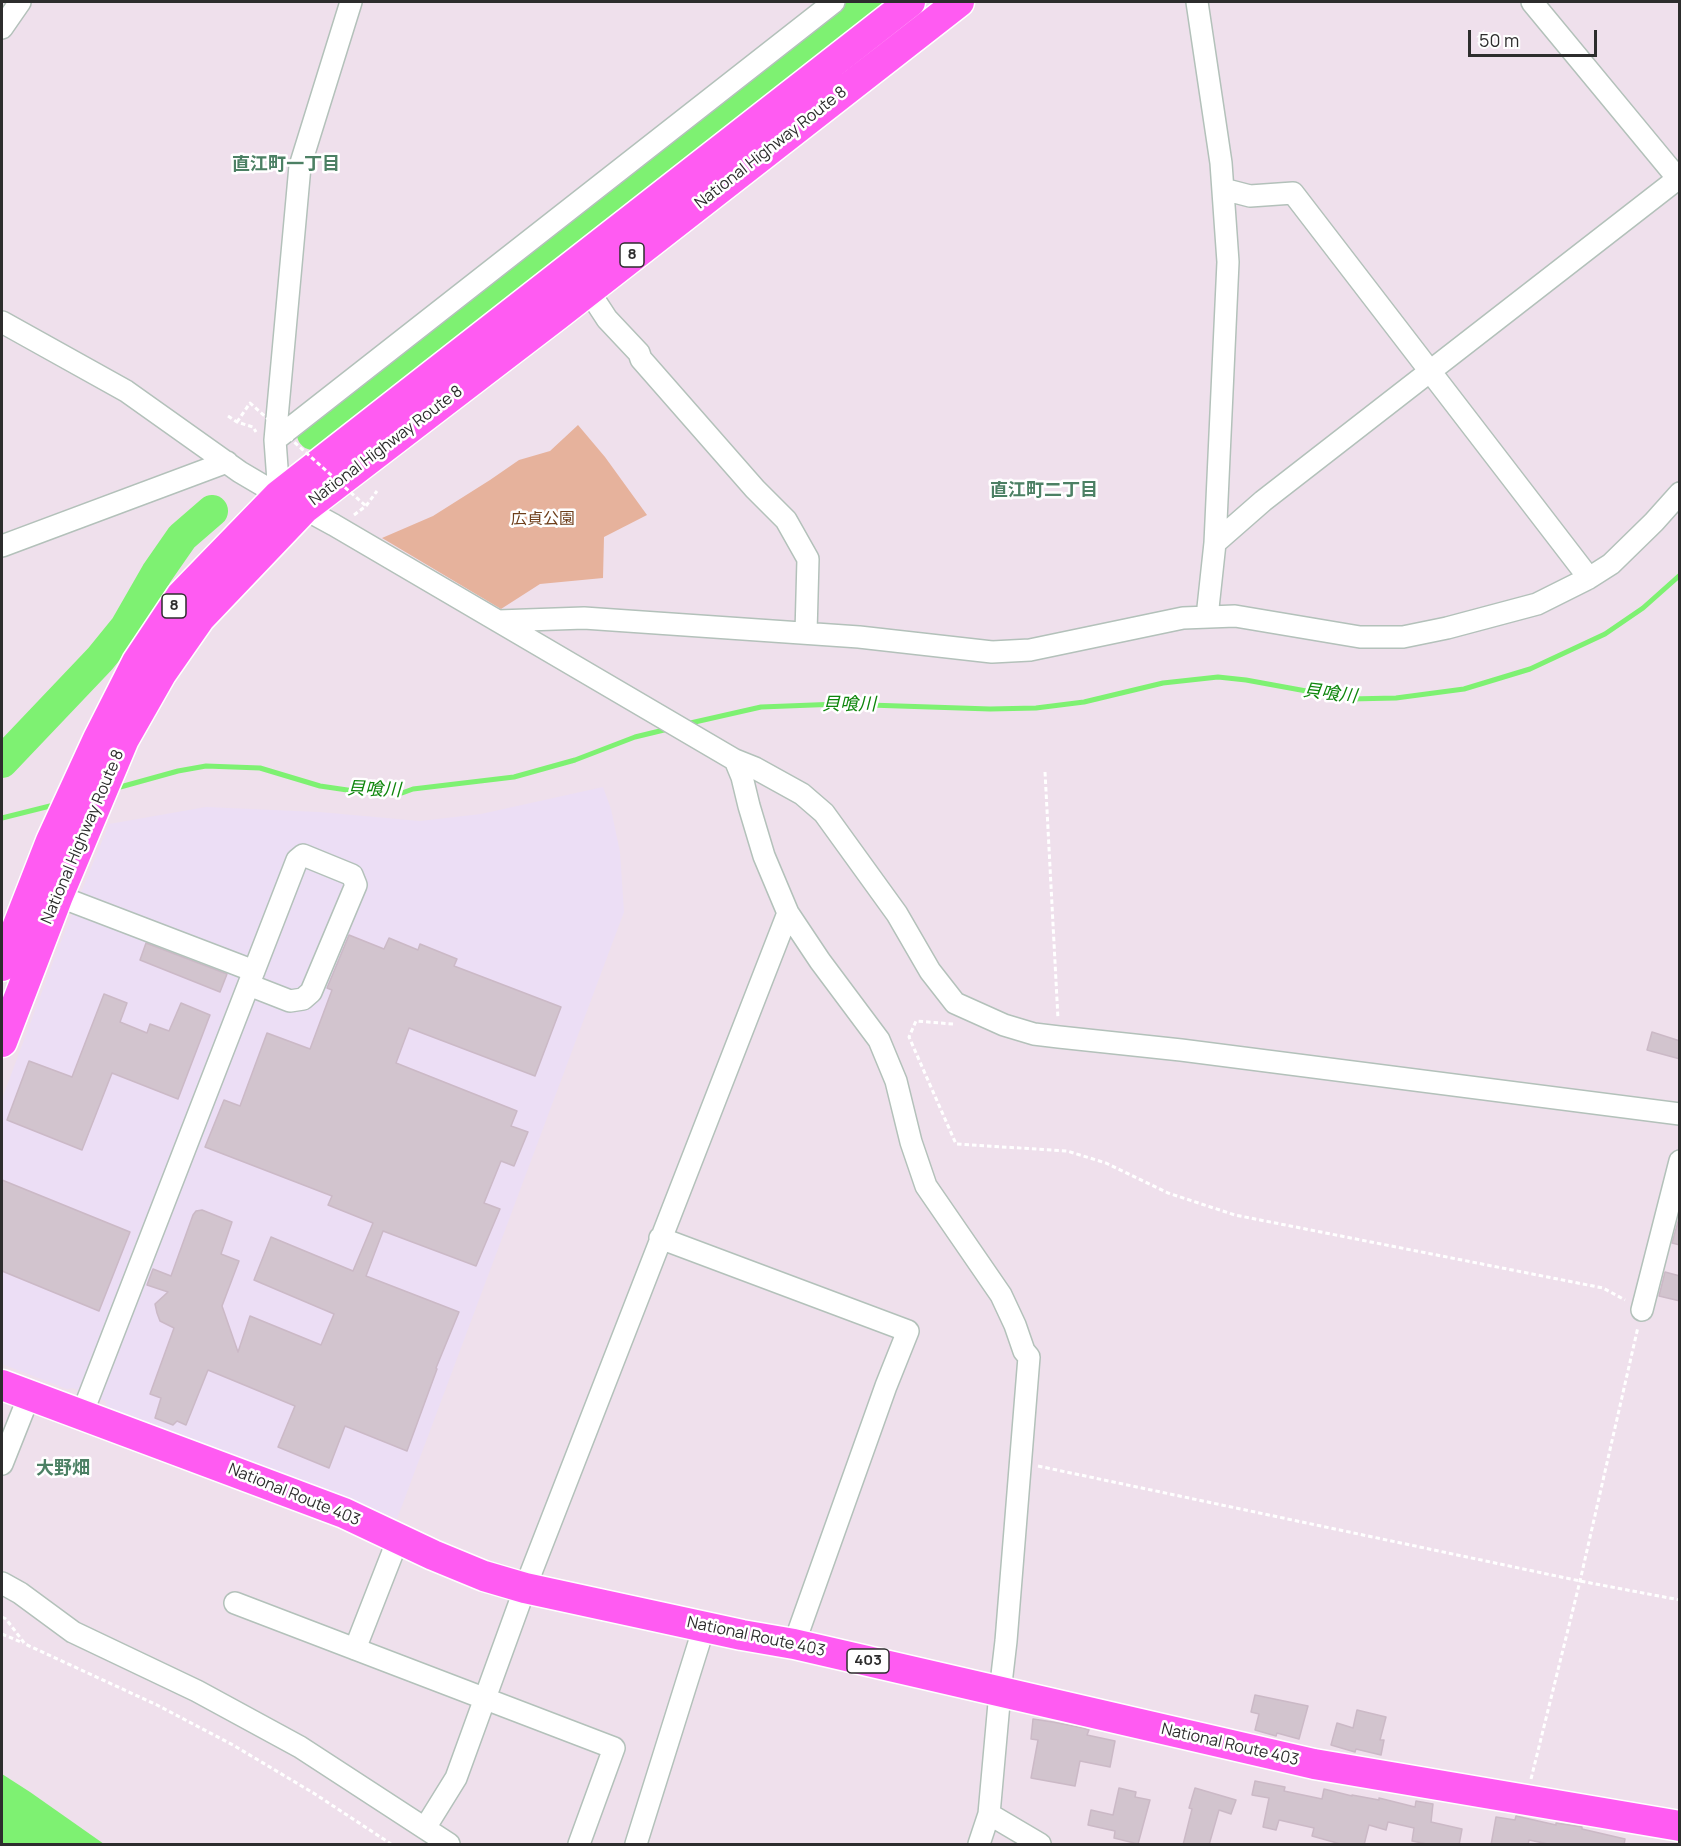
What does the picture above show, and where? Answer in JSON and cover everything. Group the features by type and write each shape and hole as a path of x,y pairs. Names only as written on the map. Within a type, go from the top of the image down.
{"highway":[{"name":"National Highway Route 8","path":"2,1042 58,896 81,844 111,739 138,662 181,596 279,495 910,2"},
{"name":"National Highway Route 8","path":"2,966 51,841 111,739 200,618 305,508 959,2"},
{"name":"National Route 403","path":"2,1385 344,1513 484,1576 525,1588 794,1644 1314,1764 1680,1826"}],"street":[{"path":"2,28 20,2"},
{"path":"275,440 834,2"},
{"path":"1197,2 1216,129 1228,262 1215,543 1207,617"},
{"path":"1215,543 1263,501 1679,179 1532,2"},
{"path":"279,495 275,440 300,166 352,5"},
{"path":"1223,189 1250,196 1293,193 1589,578"},
{"path":"588,290 607,319 639,352 641,358 755,489 786,520 808,559 806,633"},
{"path":"2,322 126,392 226,462 279,495 305,508 732,758 802,794 824,813 897,914 930,971 955,1004 1004,1025 1034,1034 1181,1050 1680,1114"},
{"path":"2,546 226,462"},
{"path":"497,621 584,618 859,637 992,652 1030,650 1183,618 1207,617 1235,616 1360,637 1403,637 1537,604 1589,578 1611,564 1680,493"},
{"path":"732,758 742,777 764,856 788,913 820,961 879,1040 896,1081 911,1142 927,1186 1001,1295 1024,1351 1029,1357 1006,1641 989,1814 979,1845"},
{"path":"58,896 251,978 290,1001 303,999 311,992 356,885 352,875 303,855 297,860 251,978 82,1414"},
{"path":"425,1828 456,1778 525,1588 788,913"},
{"path":"1642,1310 1680,1161"},
{"path":"660,1238 908,1331 886,1386 794,1644"},
{"path":"2,1464 29,1395"},
{"path":"355,1649 398,1539"},
{"path":"2,1582 73,1632 197,1691 300,1747 449,1845"},
{"path":"235,1603 614,1748 579,1845"},
{"path":"636,1845 704,1627"},
{"path":"989,1814 1040,1845"}],"path":[{"path":"237,422 250,403 366,506"},
{"path":"228,416 237,422 254,427"},
{"path":"356,514 366,506 377,491"},
{"path":"1045,772 1059,1037"},
{"path":"974,1012 960,1025 916,1021 909,1037 956,1143 1067,1151 1106,1163 1168,1193 1235,1215 1603,1288 1642,1310 1580,1581 1526,1801"},
{"path":"1021,1463 1680,1600"},
{"path":"2,1617 25,1644"},
{"path":"2,1634 157,1705 233,1745 315,1794 391,1845"}],"shaded area":[{"path":"603,787 611,809 620,852 624,912 397,1519 108,1408 105,1401 73,1388 67,1389 2,1364 2,1099 59,946 109,824 206,807 319,812 420,821 481,814"},
{"path":"2,1774 30,1792 104,1844 2,1844"}],"green space":[{"name":"広貞公園","path":"578,425 605,457 647,515 604,537 603,578 540,584 501,609 382,538 433,516 519,460 550,451"}],"building":[{"path":"349,935 384,949 389,938 418,950 420,944 457,959 454,966 561,1007 535,1076 409,1028 396,1063 517,1111 511,1126 528,1132 514,1166 501,1161 484,1203 500,1209 476,1266 383,1231 366,1276 459,1312 436,1368 407,1451 345,1426 329,1468 278,1447 295,1406 208,1370 186,1425 177,1421 173,1425 155,1418 161,1398 150,1394 174,1328 160,1321 155,1304 168,1292 147,1285 153,1269 171,1276 193,1215 196,1211 202,1210 232,1222 221,1254 239,1261 222,1306 238,1352 250,1316 321,1345 334,1314 254,1280 271,1237 353,1271 373,1223 328,1205 332,1196 205,1147 224,1100 240,1106 267,1033 310,1049 332,990 327,988"},
{"path":"146,943 227,974 220,992 140,960"},
{"path":"104,994 127,1003 120,1022 147,1033 150,1024 169,1031 181,1003 210,1015 178,1099 112,1073 82,1150 7,1120 29,1061 72,1077"},
{"path":"1652,1032 1680,1041 1680,1059 1647,1050"},
{"path":"2,1180 130,1232 99,1311 2,1271"},
{"path":"1680,1215 1680,1245 1672,1243"},
{"path":"1665,1272 1680,1276 1680,1301 1659,1296"},
{"path":"1255,1695 1308,1706 1299,1739 1255,1730 1259,1714 1251,1712"},
{"path":"1357,1710 1386,1717 1380,1740 1384,1740 1381,1755 1356,1749 1355,1752 1331,1745 1337,1723 1353,1728"},
{"path":"1033,1719 1083,1728 1089,1730 1087,1735 1115,1741 1110,1767 1080,1761 1075,1786 1031,1778 1038,1740 1031,1739"},
{"path":"1255,1781 1285,1787 1284,1791 1322,1799 1324,1789 1352,1796 1379,1800 1379,1798 1415,1807 1416,1801 1433,1804 1431,1822 1462,1829 1459,1845 1432,1845 1412,1841 1414,1828 1388,1822 1386,1830 1369,1825 1364,1845 1344,1845 1312,1836 1314,1828 1279,1820 1276,1830 1263,1827 1269,1798 1252,1795"},
{"path":"1119,1788 1136,1792 1135,1797 1150,1800 1138,1844 1114,1838 1115,1831 1088,1825 1091,1810 1113,1815"},
{"path":"1195,1788 1236,1800 1231,1814 1219,1810 1209,1845 1183,1845"},
{"path":"1516,1816 1556,1825 1556,1823 1582,1827 1582,1829 1625,1839 1624,1845 1553,1845 1529,1840 1528,1845 1491,1845 1496,1817 1515,1820"}],"waterway":[{"path":"313,434 869,2"},
{"path":"2,762 100,659 126,627 157,573 182,537 212,511"},
{"name":"貝喰川","path":"686,724 761,707 839,704 990,709 1036,708 1084,702 1163,683 1218,677 1350,699 1396,698 1464,689 1530,669 1605,634 1643,608 1680,575"},
{"name":"貝喰川","path":"113,789 178,771 206,766 260,768 320,786 361,792 402,793 413,789 514,777 575,760 635,737 668,729"},
{"name":"貝喰川","path":"2,818 58,804"}],"district":[{"name":"直江町一丁目","path":"286,165"},
{"name":"直江町二丁目","path":"1044,491"},
{"name":"大野畑","path":"63,1469"}]}
